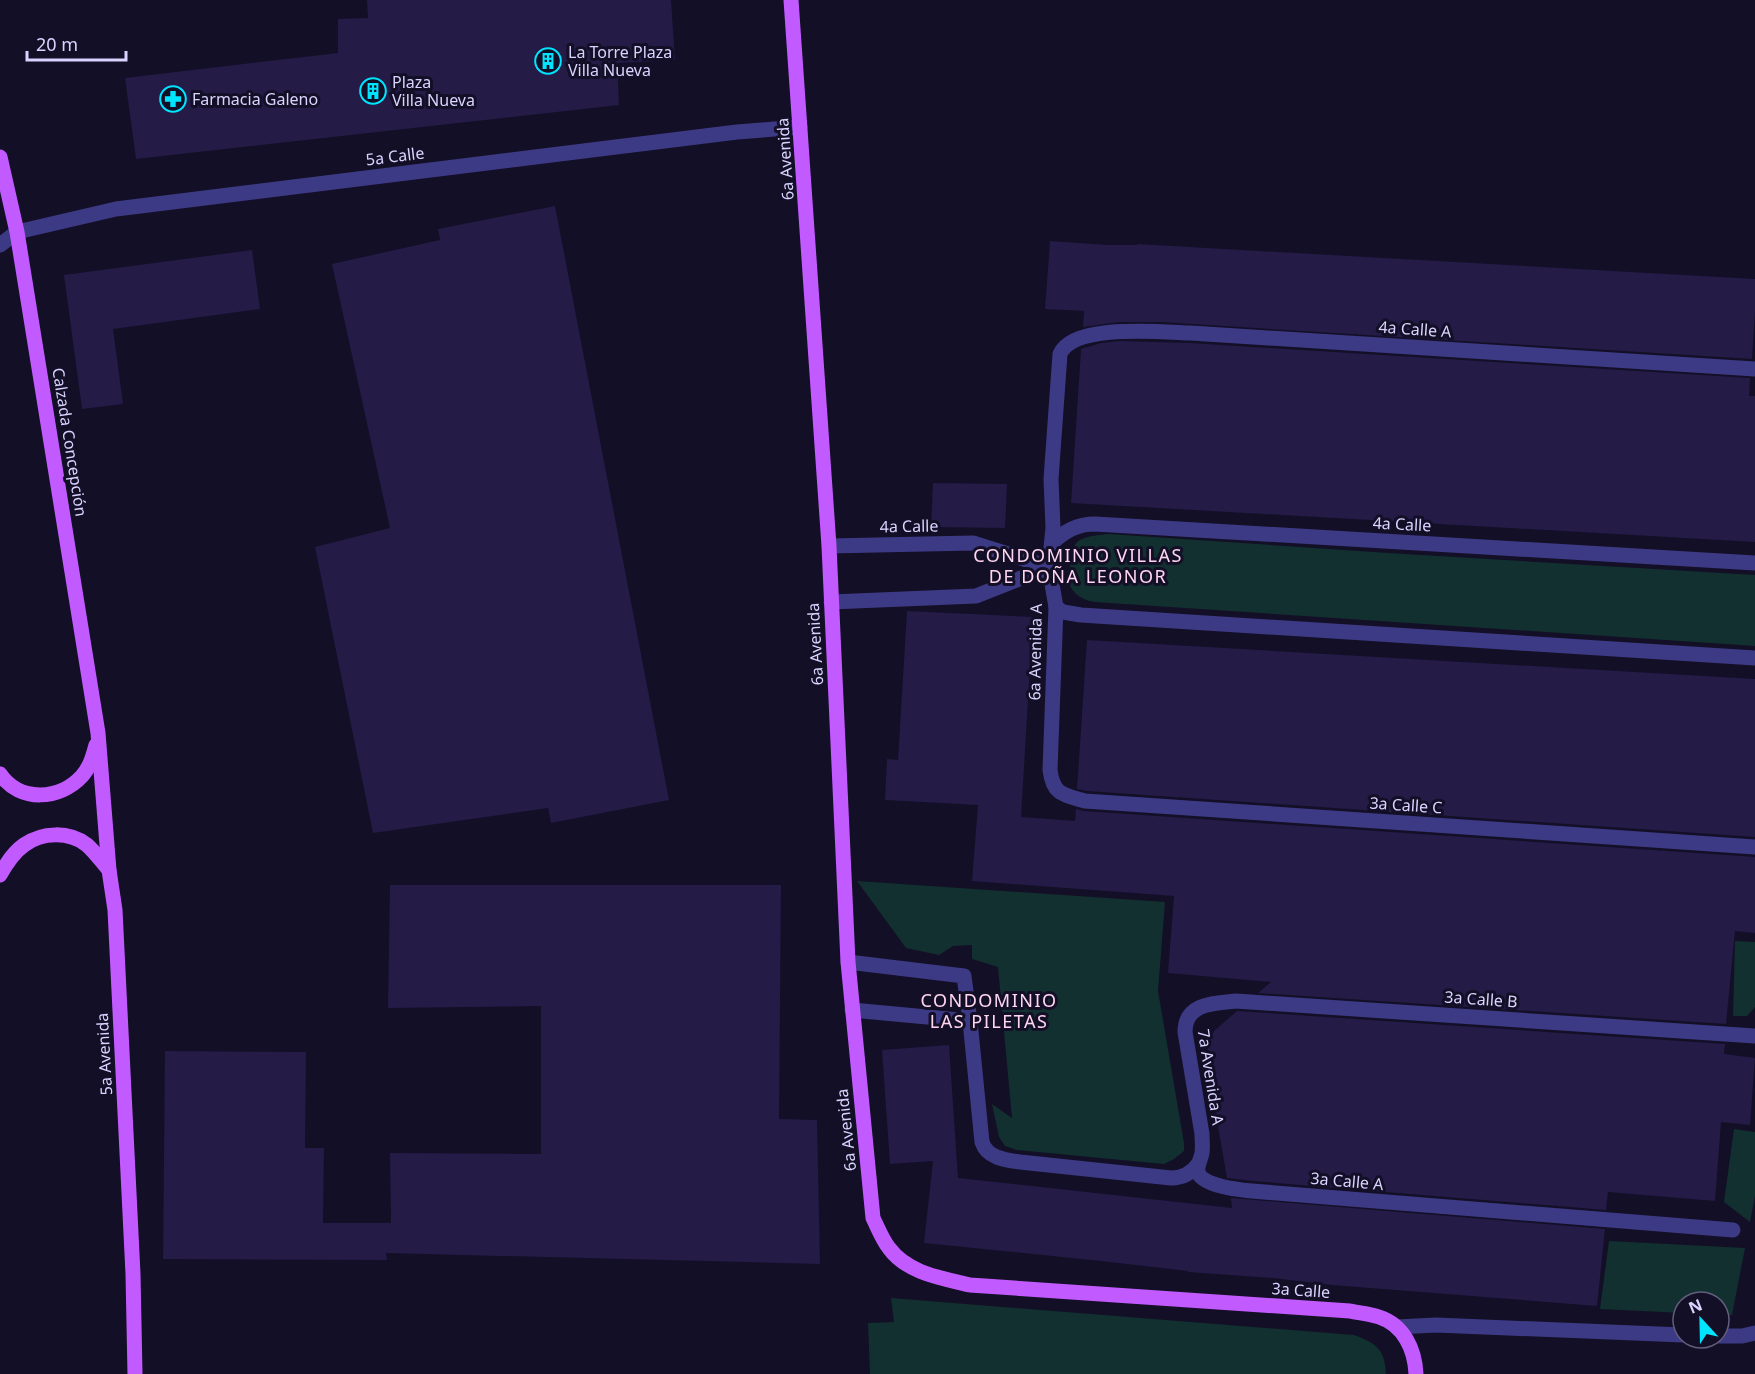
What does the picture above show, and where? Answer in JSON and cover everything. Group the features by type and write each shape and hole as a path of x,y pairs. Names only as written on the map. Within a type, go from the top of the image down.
{"main road":[{"name":"6a Avenida","path":"791,0 829,546 852,1010 873,1218 888,1246 897,1257 915,1270"},
{"name":"Calzada Concepción","path":"0,157 17,232 98,733"},
{"path":"0,774 4,780 19,791 36,796 55,794 71,786 84,774 92,759 98,733"},
{"name":"5a Avenida","path":"98,733 109,870 115,910 133,1274 135,1374"},
{"path":"0,874 24,845 38,838 54,835 71,837 86,844 109,870"},
{"name":"3a Calle","path":"915,1270 969,1285 1350,1311 1380,1317 1397,1327"},
{"path":"1397,1327 1410,1344 1416,1374"}],"street":[{"name":"5a Calle","path":"0,245 17,232 116,209 737,132 800,127"},
{"name":"4a Calle A","path":"1073,340 1083,336 1113,332 1182,332 1755,369"},
{"name":"6a Avenida A","path":"1057,791 1053,785 1050,770 1056,607 1049,567 1053,528 1052,462 1061,349 1073,340"},
{"name":"4a Calle","path":"1052,543 1069,529 1084,524 1095,524 1755,563"},
{"name":"4a Calle","path":"829,546 973,543 1049,567"},
{"path":"831,602 976,596 1049,567"},
{"path":"1056,607 1063,612 1081,615 1755,658"},
{"name":"3a Calle C","path":"1057,791 1085,801 1755,847"},
{"path":"848,962 964,976 984,1147 992,1155 1005,1160 1171,1178 1186,1175 1199,1163"},
{"name":"3a Calle B","path":"1204,1005 1236,1001 1266,1002 1755,1036"},
{"name":"7a Avenida A","path":"1199,1163 1203,1148 1202,1134 1185,1024 1188,1017 1204,1005"},
{"path":"852,1010 970,1021"},
{"name":"3a Calle A","path":"1199,1163 1198,1174 1206,1181 1252,1191 1733,1230"},
{"name":"3a Calle","path":"1397,1327 1436,1325 1671,1335"},
{"path":"1731,1336 1755,1333"}],"green space":[{"path":"1109,534 1755,575 1755,646 1090,601 1082,598 1070,587 1072,552 1074,546 1085,538"},
{"path":"857,881 1165,902 1158,991 1184,1151 1164,1164 1017,1150 1005,1146 999,1137 992,1104 1012,1118 998,967 972,959 972,945 953,946 939,955 906,948"},
{"path":"1735,941 1755,942 1755,1007 1747,1016 1733,1016"},
{"path":"1734,1129 1755,1132 1755,1196 1750,1222 1724,1202"},
{"path":"1609,1241 1745,1248 1732,1315 1731,1290 1671,1290 1671,1312 1600,1309"},
{"path":"891,1298 1354,1335 1378,1348 1384,1358 1386,1374 870,1374 868,1323 894,1322"}],"building":[{"name":"Plaza Villa Nueva","path":"367,0 671,0 675,60 617,63 619,105 136,159 125,78 338,53 338,19 368,18"},
{"path":"555,206 669,800 551,823 548,808 373,833 315,547 390,528 332,264 440,240 438,229"},
{"path":"1050,241 1755,279 1752,359 1160,322 1119,322 1083,327 1084,311 1045,309"},
{"path":"252,250 260,309 113,329 123,404 82,409 64,275"},
{"path":"1120,341 1190,343 1750,378 1749,396 1755,396 1755,542 1071,503 1081,349 1101,343"},
{"path":"933,483 1007,484 1005,528 931,527"},
{"path":"907,611 1033,617 1021,817 1075,821 1076,809 1755,857 1755,933 1735,931 1726,1024 1258,993 1271,982 1168,973 1174,896 972,881 978,805 885,800 887,759 898,760"},
{"path":"1087,640 1755,679 1755,837 1077,789"},
{"path":"390,885 781,885 779,1119 817,1120 820,1264 386,1253 387,1260 163,1259 165,1051 306,1052 305,1148 324,1148 323,1223 391,1223 390,1153 541,1154 541,1006 388,1008"},
{"path":"1237,1011 1725,1044 1724,1054 1755,1058 1750,1125 1721,1122 1715,1201 1608,1192 1606,1210 1227,1178 1212,1092 1214,1092 1207,1042 1214,1031"},
{"path":"949,1045 958,1178 1232,1208 1231,1198 1605,1229 1597,1306 1188,1272 924,1243 933,1161 890,1164 882,1050"}],"place":[{"name":"La Torre Plaza Villa Nueva","path":"548,61"},
{"name":"Plaza Villa Nueva","path":"373,91"},
{"name":"Farmacia Galeno","path":"173,99"}],"district":[{"name":"CONDOMINIO VILLAS DE DOÑA LEONOR","path":"1078,565"},
{"name":"CONDOMINIO LAS PILETAS","path":"989,1010"}]}
